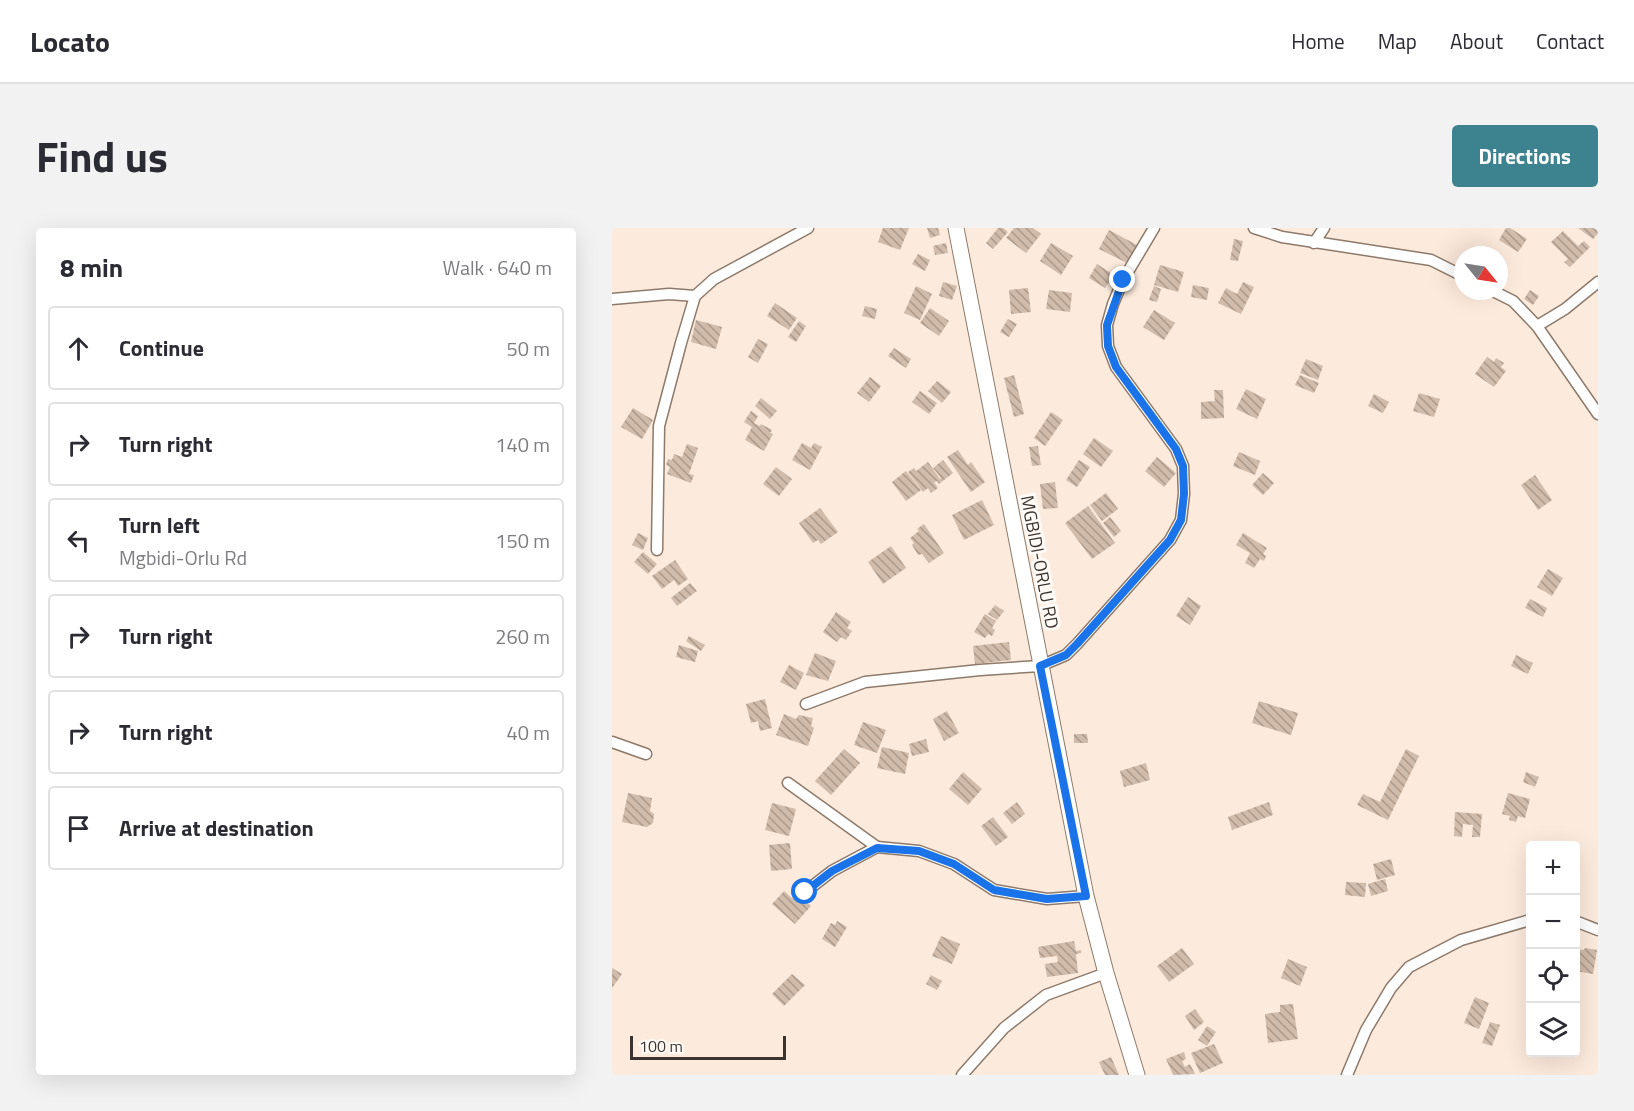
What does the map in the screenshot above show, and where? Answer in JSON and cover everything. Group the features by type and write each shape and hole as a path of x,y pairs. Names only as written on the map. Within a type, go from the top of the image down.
{"main road":[{"name":"MGBIDI-ORLU RD","path":"956,228 1086,896 1106,973 1137,1075"}],"street":[{"path":"657,550 659,426 695,296 714,279 808,228"},
{"path":"806,704 864,682 1040,666 1066,655 1162,549 1181,520 1184,494 1183,466 1176,449 1116,367 1108,346 1107,325 1113,304 1127,272 1154,228"},
{"path":"1254,228 1282,237 1314,243 1431,260 1454,272"},
{"path":"1314,243 1324,228"},
{"path":"1537,326 1565,309 1598,282"},
{"path":"612,298 669,294 695,296"},
{"path":"1508,298 1537,326 1598,414"},
{"path":"612,742 646,754"},
{"path":"789,783 877,848"},
{"path":"805,892 832,871 877,848 919,851 954,864 994,890 1047,899 1086,896"},
{"path":"1347,1075 1366,1030 1391,988 1409,967 1461,940 1526,921"},
{"path":"1580,923 1598,930"},
{"path":"962,1075 1004,1028 1046,995 1106,973"}],"building":[{"path":"883,228 909,228 900,250 878,242"},
{"path":"927,228 938,228 940,235 930,238"},
{"path":"998,228 1003,228 1008,232 993,249 986,243"},
{"path":"1014,228 1033,228 1041,234 1026,253 1006,238"},
{"path":"1506,228 1510,228 1527,239 1518,252 1499,240"},
{"path":"1578,228 1598,228 1598,233 1593,239"},
{"path":"1109,230 1137,245 1127,263 1099,249"},
{"path":"1563,231 1578,246 1584,241 1590,247 1570,267 1564,262 1568,259 1551,242"},
{"path":"1234,239 1243,241 1238,261 1230,260"},
{"path":"946,243 948,253 935,255 933,246"},
{"path":"1051,243 1073,256 1061,275 1040,261"},
{"path":"918,254 930,260 925,271 912,264"},
{"path":"1097,264 1114,275 1105,288 1089,278"},
{"path":"1160,265 1184,272 1178,292 1154,285"},
{"path":"943,282 957,286 952,300 939,296"},
{"path":"1243,282 1254,287 1241,314 1218,303 1226,288 1237,294"},
{"path":"1193,285 1209,288 1207,300 1191,297"},
{"path":"916,286 932,294 920,320 904,313"},
{"path":"1154,286 1161,289 1157,302 1149,300"},
{"path":"1028,288 1031,312 1011,314 1009,290"},
{"path":"1049,290 1072,293 1070,312 1046,309"},
{"path":"1530,290 1539,296 1533,305 1524,299"},
{"path":"775,303 797,318 789,330 767,316"},
{"path":"865,306 877,309 875,319 862,316"},
{"path":"930,308 949,321 939,336 920,323"},
{"path":"1154,310 1175,323 1164,340 1143,327"},
{"path":"1008,319 1017,324 1009,337 1000,332"},
{"path":"696,320 722,327 716,349 691,342"},
{"path":"799,321 806,326 796,342 788,337"},
{"path":"758,339 768,344 758,363 748,357"},
{"path":"894,348 911,359 906,368 888,356"},
{"path":"1487,357 1494,362 1496,358 1504,363 1501,367 1506,371 1494,387 1475,374"},
{"path":"1306,359 1323,366 1318,380 1300,373"},
{"path":"1014,375 1024,414 1014,417 1004,378"},
{"path":"1300,375 1319,383 1314,393 1295,385"},
{"path":"870,377 881,386 869,402 857,393"},
{"path":"937,381 951,392 942,403 928,391"},
{"path":"1246,389 1266,399 1257,419 1236,409"},
{"path":"1214,390 1223,390 1224,418 1201,419 1201,402 1215,401"},
{"path":"920,391 937,403 929,414 912,402"},
{"path":"1419,393 1440,399 1434,417 1413,411"},
{"path":"1374,394 1389,402 1383,413 1368,406"},
{"path":"761,398 777,411 770,419 755,406"},
{"path":"633,408 653,420 642,439 621,427"},
{"path":"751,411 758,416 754,423 772,430 770,433 773,434 764,451 745,440 752,427 744,422"},
{"path":"1051,412 1063,420 1045,446 1034,438"},
{"path":"1094,438 1113,451 1101,467 1083,454"},
{"path":"802,443 811,448 814,443 822,447 810,470 792,460"},
{"path":"687,444 698,448 689,474 694,475 691,483 667,474 670,467 666,465 668,459 672,460 674,454 682,457"},
{"path":"1038,446 1041,465 1032,466 1029,447"},
{"path":"958,450 968,465 971,462 985,482 971,492 947,457"},
{"path":"1239,452 1260,461 1255,475 1233,466"},
{"path":"1157,457 1176,473 1164,487 1145,471"},
{"path":"943,460 953,473 939,484 937,481 934,482 938,488 931,493 928,488 923,492 908,472 914,468 916,471 928,462 940,479 933,468"},
{"path":"1079,460 1090,467 1077,487 1066,480"},
{"path":"776,467 792,479 779,496 763,484"},
{"path":"906,471 921,490 906,501 892,482"},
{"path":"1263,473 1274,483 1263,495 1252,485"},
{"path":"1535,475 1552,500 1538,510 1521,485"},
{"path":"1055,482 1058,508 1043,509 1040,484"},
{"path":"1106,493 1118,509 1102,521 1090,505"},
{"path":"982,500 994,525 964,540 952,515"},
{"path":"1088,506 1115,543 1092,559 1065,523"},
{"path":"820,508 838,532 821,544 818,540 813,543 799,523"},
{"path":"1110,517 1121,531 1114,537 1103,523"},
{"path":"924,524 944,553 929,563 922,554 918,555 910,538"},
{"path":"638,533 648,538 643,550 632,545"},
{"path":"1243,533 1267,548 1263,554 1266,556 1264,561 1260,559 1254,568 1245,563 1250,553 1236,545"},
{"path":"891,546 906,568 883,584 868,562"},
{"path":"643,552 657,564 648,574 634,562"},
{"path":"675,560 688,579 678,586 674,580 662,589 652,576"},
{"path":"1548,569 1563,578 1552,596 1537,587"},
{"path":"690,583 697,591 677,606 671,598"},
{"path":"1188,597 1201,606 1190,625 1176,616"},
{"path":"1530,599 1547,608 1543,617 1525,608"},
{"path":"995,605 1004,611 997,620 988,614"},
{"path":"836,612 851,622 847,628 852,631 846,640 841,637 837,642 823,632"},
{"path":"985,614 996,621 992,628 995,630 992,636 988,634 985,638 974,632"},
{"path":"689,636 705,645 701,651 686,641"},
{"path":"1009,642 1011,660 975,664 973,646"},
{"path":"679,645 698,651 695,662 676,657"},
{"path":"815,653 836,661 828,681 806,675"},
{"path":"1516,655 1533,663 1528,674 1511,666"},
{"path":"789,665 804,673 796,690 780,682"},
{"path":"765,699 772,728 760,731 758,721 751,723 746,704"},
{"path":"1259,701 1298,713 1291,735 1252,723"},
{"path":"947,711 959,733 944,741 933,719"},
{"path":"784,714 796,719 799,715 813,718 811,726 814,728 808,746 776,735"},
{"path":"863,722 886,730 877,753 854,745"},
{"path":"1074,734 1087,734 1088,743 1074,743"},
{"path":"926,739 929,752 912,756 909,744"},
{"path":"882,747 909,753 905,774 877,768"},
{"path":"844,749 860,763 831,795 815,781"},
{"path":"1406,749 1419,756 1388,820 1357,805 1363,794 1380,802"},
{"path":"1146,763 1150,780 1124,787 1120,771"},
{"path":"963,772 982,789 968,805 949,789"},
{"path":"1526,772 1539,777 1535,787 1523,782"},
{"path":"628,793 652,798 650,811 654,814 653,823 647,827 622,822"},
{"path":"1508,793 1530,799 1525,818 1518,816 1516,822 1509,820 1510,816 1502,814"},
{"path":"1017,802 1025,814 1012,824 1003,813"},
{"path":"1269,802 1273,815 1232,830 1228,817"},
{"path":"772,803 796,809 789,836 765,830"},
{"path":"1455,812 1482,814 1480,837 1472,837 1473,825 1463,824 1462,837 1454,836"},
{"path":"993,817 1008,837 996,846 981,826"},
{"path":"790,843 792,869 771,871 769,845"},
{"path":"1391,859 1395,875 1377,880 1373,864"},
{"path":"1385,879 1388,891 1371,896 1368,884"},
{"path":"1346,882 1366,883 1365,897 1345,895"},
{"path":"784,891 792,898 796,893 811,906 795,924 772,904"},
{"path":"837,921 847,927 835,947 822,939 831,923 835,925"},
{"path":"941,936 960,944 952,964 932,956"},
{"path":"1074,941 1076,951 1081,950 1081,953 1076,954 1078,973 1047,977 1045,964 1058,962 1057,956 1040,958 1038,947"},
{"path":"1182,948 1194,964 1169,982 1157,966"},
{"path":"1585,948 1597,950 1593,974 1580,972 1580,950"},
{"path":"1288,959 1307,967 1300,986 1281,978"},
{"path":"612,968 622,974 612,988"},
{"path":"792,974 805,985 784,1006 772,994"},
{"path":"931,975 942,981 937,990 926,984"},
{"path":"1475,997 1489,1003 1479,1029 1464,1023"},
{"path":"1293,1004 1298,1039 1268,1043 1265,1014 1280,1012 1280,1005"},
{"path":"1195,1009 1204,1022 1194,1030 1185,1016"},
{"path":"1490,1022 1500,1025 1492,1046 1482,1043"},
{"path":"1207,1026 1216,1032 1207,1046 1198,1040"},
{"path":"1214,1044 1223,1063 1200,1073 1191,1053"},
{"path":"1184,1052 1186,1059 1182,1061 1185,1067 1190,1064 1195,1074 1173,1075 1166,1059"},
{"path":"1111,1057 1119,1075 1105,1075 1099,1062"}],"route":[{"path":"805,892 832,871 877,848 919,851 954,864 994,890 1047,899 1086,896 1040,666 1066,655 1170,540 1181,520 1184,494 1183,466 1176,449 1116,367 1108,346 1107,325 1123,280"}]}
